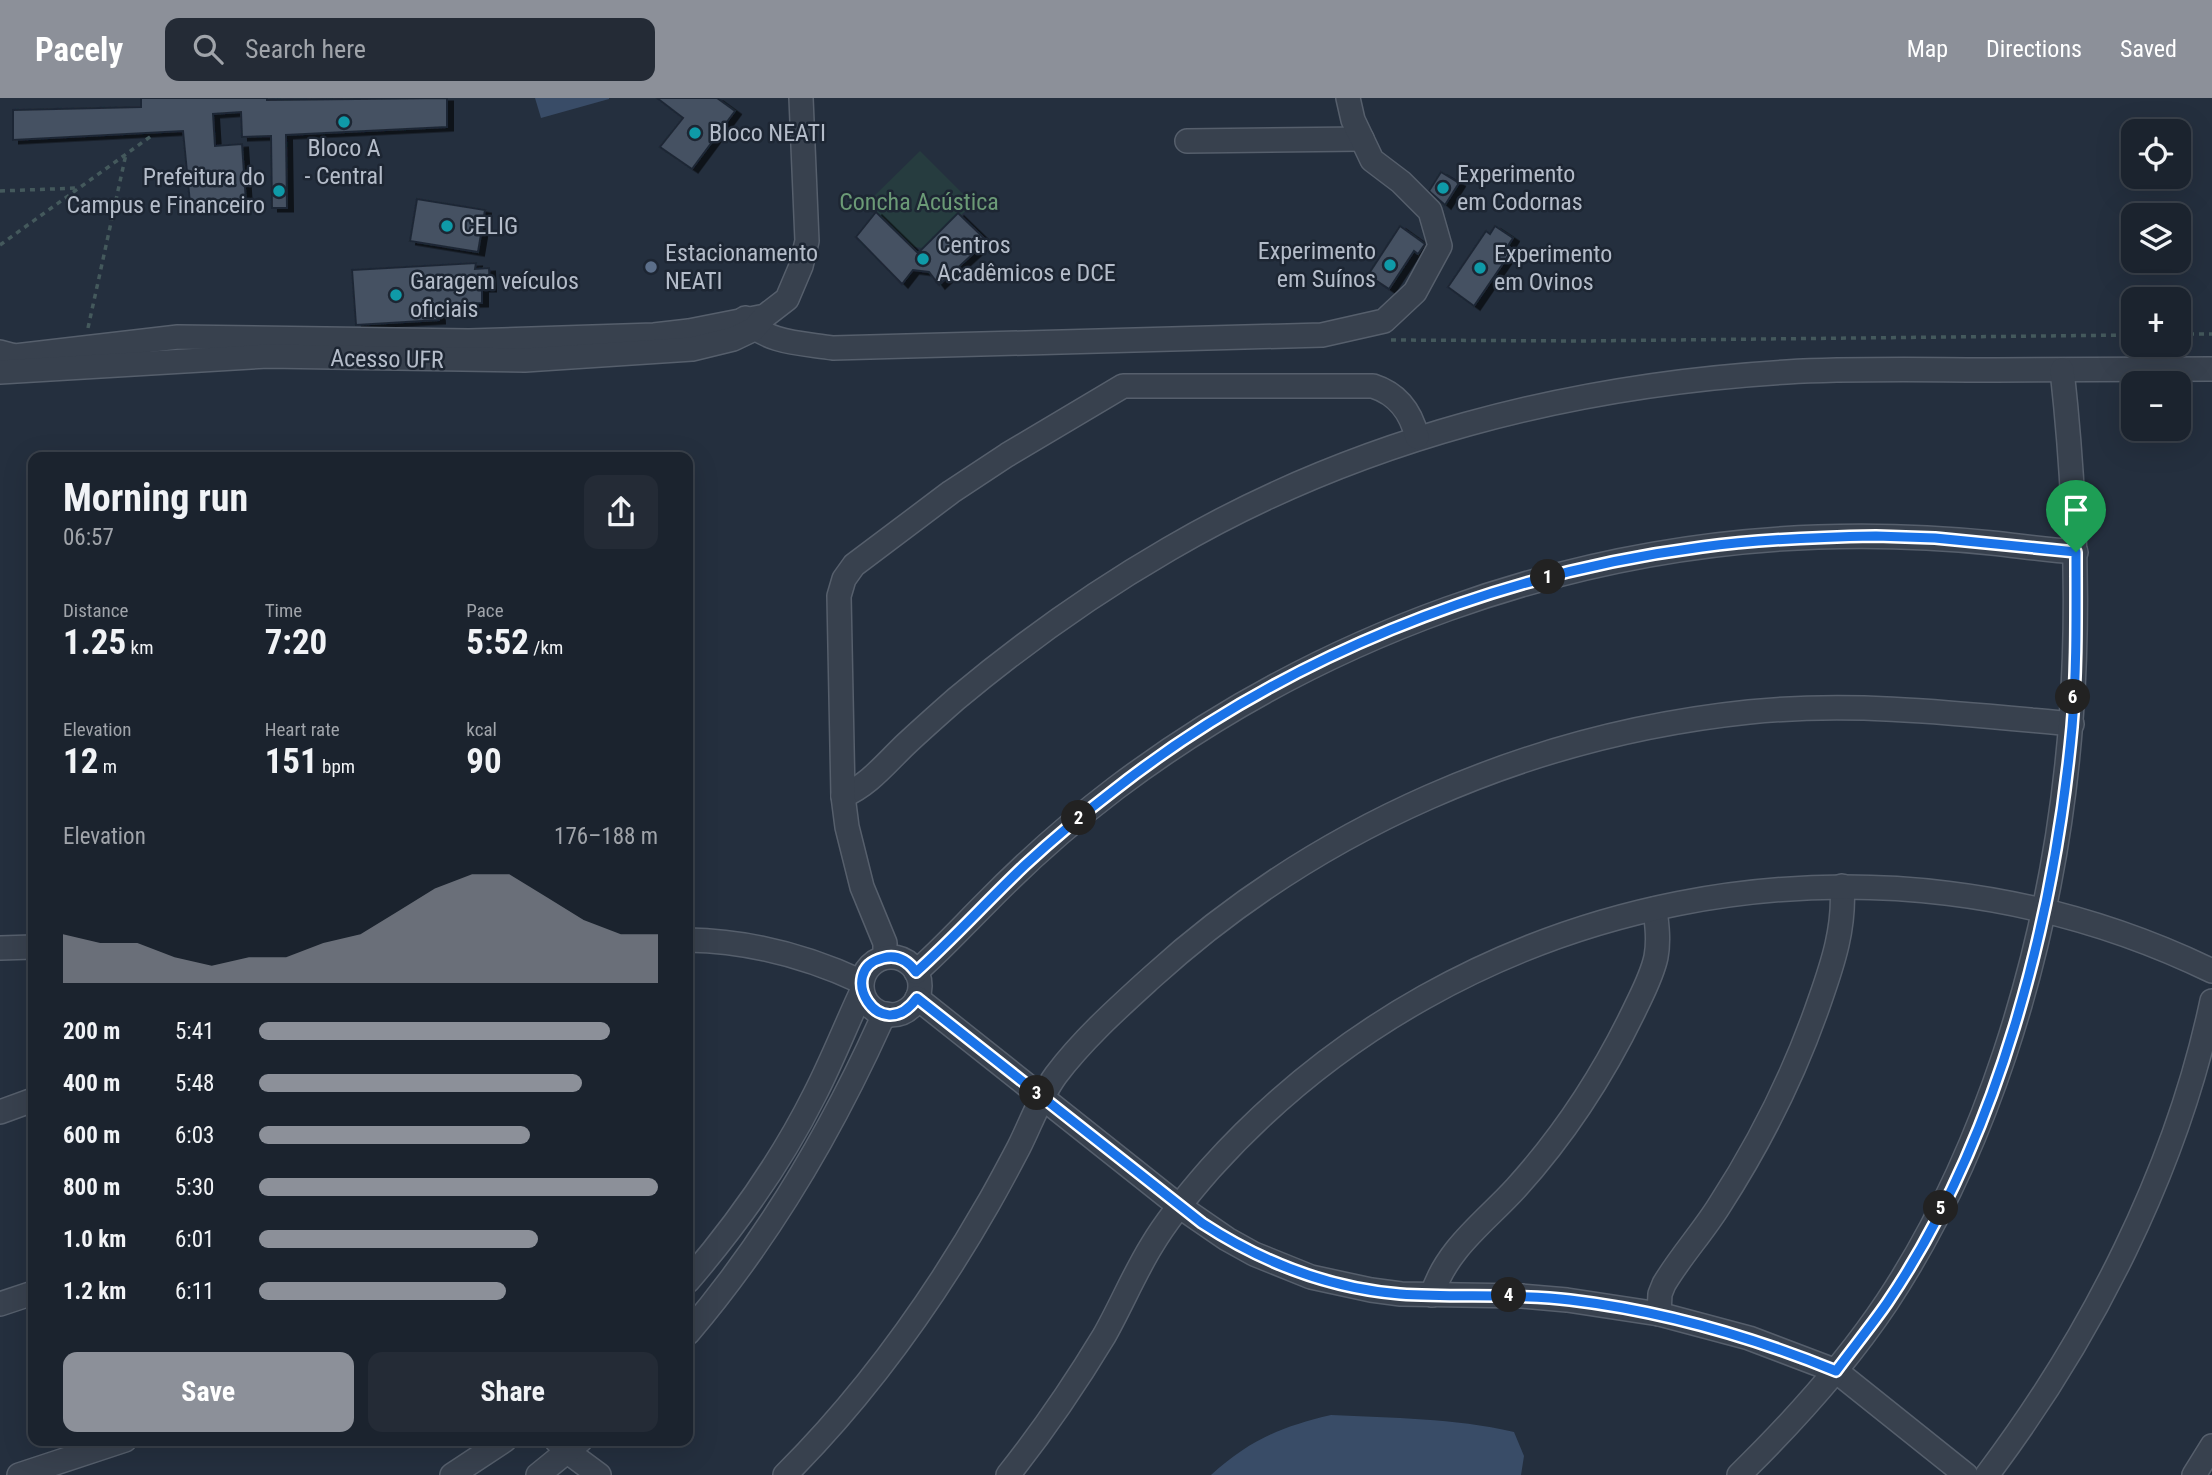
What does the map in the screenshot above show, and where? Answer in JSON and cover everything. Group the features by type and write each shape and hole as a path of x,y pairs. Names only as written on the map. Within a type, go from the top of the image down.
{"street":[{"path":"0,352 15,356 178,337 396,350 482,341 654,335 691,340 733,338 787,299 795,285 807,241 801,98"},
{"path":"754,321 773,338 833,348 1322,335 1384,321 1415,292 1440,246 1430,211 1401,182 1372,160 1353,120 1348,98"},
{"path":"1187,141 1362,139"},
{"name":"Acesso UFR","path":"0,372 396,350"},
{"path":"843,796 865,784 930,722 990,671 1062,617 1126,574 1267,497 1341,465 1417,437 1471,422 1582,398 1716,379 1852,369 2212,369"},
{"path":"1739,1475 1836,1371 1887,1302 1953,1186 1996,1078 2021,1001 2044,911 2064,799 2072,724 2076,644 2076,552 2069,431 2062,370"},
{"path":"886,957 885,943 866,898 853,857 843,796 839,596 844,579 854,565 902,528 1019,448 1124,386 1373,386 1389,393 1404,406 1415,426 1417,437"},
{"path":"916,972 1061,833 1115,789 1163,755 1242,705 1313,666 1430,615 1530,582 1586,568 1655,554 1759,540 1817,537 1935,538 2076,552"},
{"path":"785,1475 862,1389 931,1297 991,1200 1042,1097 1057,1074 1131,996 1171,960 1244,902 1346,837 1429,796 1491,771 1542,754 1645,727 1751,712 1804,708 1909,709 2072,724"},
{"path":"1659,1314 1660,1294 1664,1284 1741,1172 1797,1060 1838,944 1843,919 1842,886"},
{"path":"1008,1475 1079,1376 1152,1245 1179,1206 1242,1135 1312,1072 1389,1018 1429,994 1514,953 1584,928 1655,909 1752,891 1842,886 1957,894 2044,911 2116,931 2185,957 2212,971"},
{"path":"1432,1295 1440,1272 1453,1252 1491,1215 1544,1155 1569,1122 1609,1059 1654,966 1657,944 1655,909"},
{"path":"693,940 733,943 804,958 862,986 871,1007 887,1014 905,1011 917,998 919,980 916,972 903,959 886,957 870,965 862,986 835,1054 792,1136 743,1213 693,1275"},
{"path":"0,948 28,947"},
{"path":"917,998 1179,1206 1254,1254 1301,1273 1370,1290 1432,1295 1534,1297 1614,1306 1659,1314 1749,1338 1836,1371 1966,1475"},
{"path":"1987,1475 2041,1399 2120,1259 2162,1163 2180,1114 2212,1001"},
{"path":"693,1327 738,1271 801,1178 830,1129 881,1021 887,1014"},
{"path":"0,1112 28,1102"},
{"path":"0,1304 28,1295"},
{"path":"19,1475 107,1446"},
{"path":"452,1475 496,1446"},
{"path":"538,1475 566,1446"},
{"path":"570,1446 599,1475"},
{"path":"2194,1475 2212,1446"}],"path":[{"path":"0,245 154,134"},
{"path":"86,337 126,154"},
{"path":"0,191 79,188"},
{"path":"2191,334 2212,334"},
{"path":"1386,340 1580,341 2121,335"}],"green space":[{"name":"Concha Acústica","path":"920,151 973,204 960,216 957,214 923,248 913,247 867,203"}],"water":[{"path":"535,98 609,98 609,99 541,118"},
{"path":"1331,1415 1446,1421 1514,1432 1524,1456 1521,1475 1211,1475 1266,1436"}],"building":[{"name":"Bloco A - Central","path":"141,98 447,98 447,127 286,135 287,208 272,208 271,136 242,137 241,112 213,114 215,146 242,144 246,202 230,203 230,199 190,203 183,131 13,140 13,110 141,107"},
{"name":"Bloco NEATI","path":"657,98 717,98 735,111 692,169 660,147 683,118"},
{"name":"Experimento em Codornas","path":"1441,172 1459,183 1445,205 1429,191"},
{"name":"CELIG","path":"417,199 485,210 478,252 410,241"},
{"name":"Centros Acadêmicos e DCE","path":"876,212 918,253 958,213 987,241 939,285 929,272 913,270 902,284 856,237"},
{"name":"Experimento em Suínos","path":"1400,226 1425,244 1418,254 1414,251 1389,289 1368,275"},
{"name":"Experimento em Ovinos","path":"1495,226 1513,238 1508,246 1513,249 1474,306 1448,287 1486,231 1490,234"},
{"name":"Garagem veículos oficiais","path":"476,263 475,269 489,268 490,288 482,288 482,303 438,304 439,320 356,325 352,270"}],"place":[{"name":"Bloco A - Central","path":"344,122"},
{"name":"Bloco NEATI","path":"695,133"},
{"name":"Experimento em Codornas","path":"1443,188"},
{"name":"Prefeitura do Campus e Financeiro","path":"279,191"},
{"name":"CELIG","path":"447,226"},
{"name":"Centros Acadêmicos e DCE","path":"923,259"},
{"name":"Experimento em Suínos","path":"1390,265"},
{"name":"Estacionamento NEATI","path":"651,267"},
{"name":"Experimento em Ovinos","path":"1480,268"},
{"name":"Garagem veículos oficiais","path":"396,295"}],"route":[{"path":"1876,536 1935,538 2076,552 2075,667 2066,787 2044,911 2015,1023 1976,1133 1953,1186 1887,1302 1836,1371 1749,1338 1659,1314 1522,1296 1401,1294 1340,1285 1282,1266 1254,1254 1202,1223 917,998 912,1006 896,1014 878,1012 865,1000 862,982 870,965 886,957 894,957 903,959 916,972 1026,864 1070,825 1163,755 1262,693 1366,641 1419,619 1474,599 1586,568 1643,556 1759,540 1876,536"}]}
